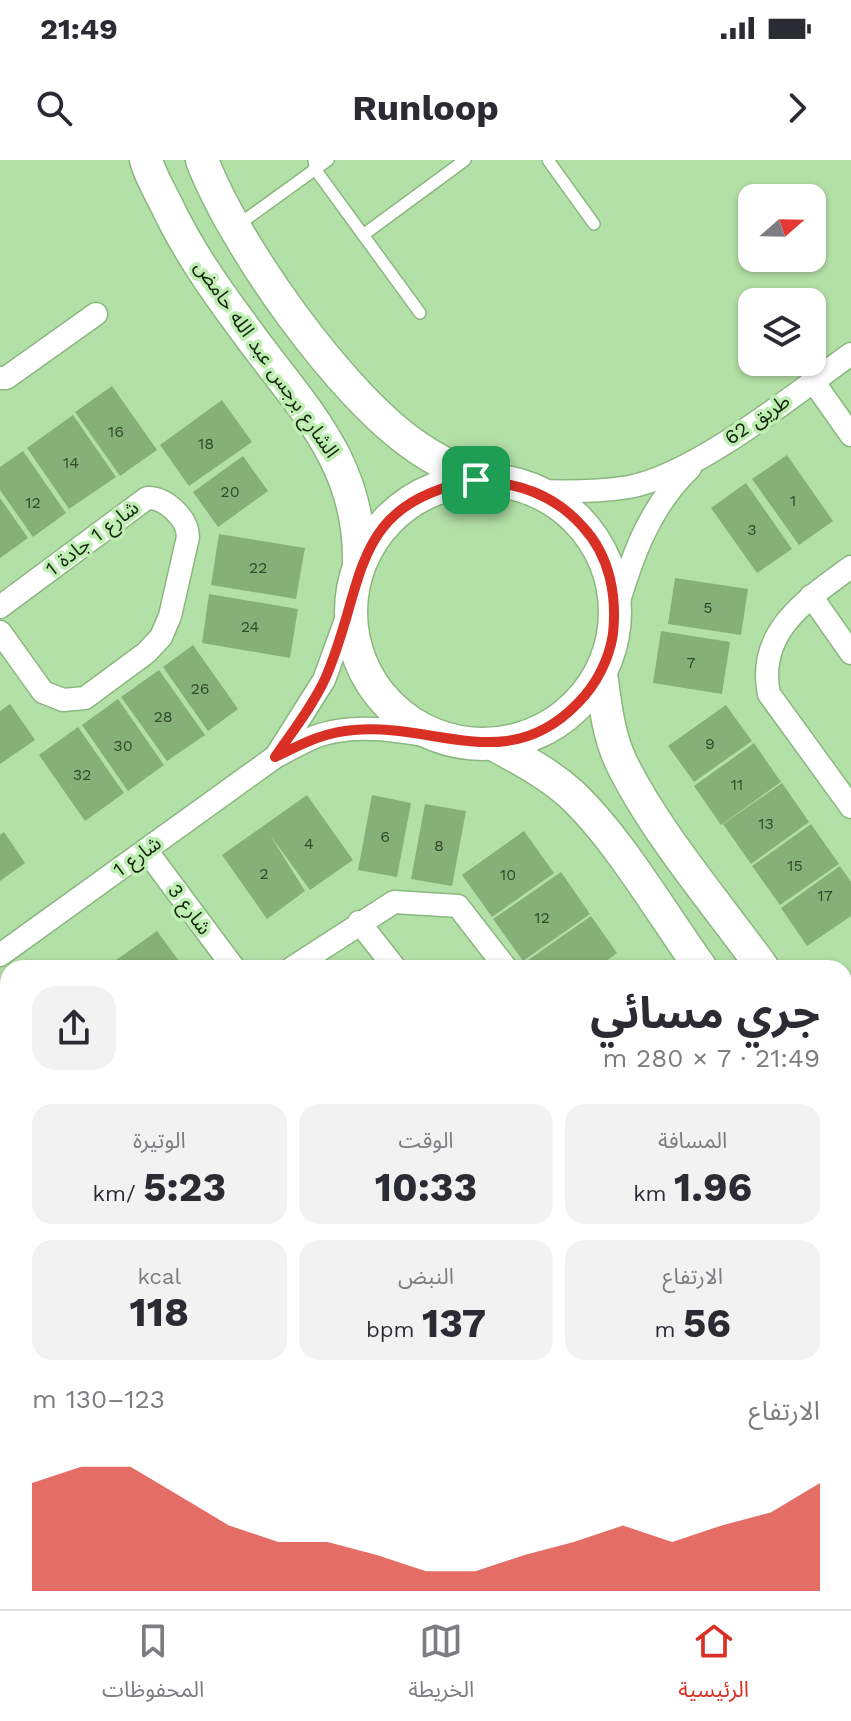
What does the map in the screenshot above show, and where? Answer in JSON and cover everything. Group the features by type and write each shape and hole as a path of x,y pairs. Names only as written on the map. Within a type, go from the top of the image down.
{"street":[{"name":"الشارع برجس عبد الله حامض","path":"146,160 183,240 243,328 321,429 339,460 358,519 359,566"},
{"path":"202,160 234,228 273,287 372,410 416,447 476,480"},
{"path":"0,378 6,378 96,314"},
{"name":"طريق 62","path":"536,491 584,492 631,486 671,473 702,456 851,354"},
{"path":"813,381 851,435"},
{"name":"طريق 62","path":"615,614 629,566 650,516 676,481 702,456"},
{"path":"476,480 506,482 536,491 574,517 601,554 612,583 615,614 611,644 601,673 567,715 545,730 493,744 445,739 418,727 395,710 376,688 361,663 353,635 351,606 359,566 373,539 393,515 418,497 446,485 476,480"},
{"name":"شارع 1 جادة 1","path":"0,607 147,498 164,502 187,527 188,537 170,616 161,637 146,653 85,698 63,700 43,692 0,632"},
{"path":"851,567 788,615 771,646 766,677 769,694 851,807"},
{"path":"811,596 851,653"},
{"name":"شارع 1","path":"275,757 324,680 351,606"},
{"path":"601,673 611,735 621,761 667,835 757,960"},
{"name":"شارع 1","path":"0,955 275,757 320,735 356,730 393,730 445,739"},
{"path":"493,744 537,768 570,794 618,850 695,960"},
{"name":"شارع 3","path":"146,850 228,960"},
{"path":"304,960 394,902 458,906 500,960"},
{"path":"359,922 389,960"}],"lane":[{"path":"234,228 315,164 328,160"},
{"path":"363,235 465,160"},
{"path":"548,160 594,224"},
{"path":"315,164 420,313"}],"building":[{"path":"112,386 157,450 120,476 75,412"},
{"path":"222,400 252,442 189,486 160,445"},
{"path":"73,415 116,477 69,509 27,448"},
{"path":"23,451 66,513 33,537 0,490 0,467"},
{"path":"787,455 833,521 799,545 752,479"},
{"path":"243,456 268,491 218,527 193,492"},
{"path":"746,483 792,549 757,573 711,508"},
{"path":"0,498 28,538 0,558"},
{"path":"219,534 305,548 296,599 211,585"},
{"path":"675,578 748,589 741,635 668,624"},
{"path":"209,594 298,609 290,658 202,643"},
{"path":"661,631 730,642 722,694 653,683"},
{"path":"193,645 238,709 208,731 163,667"},
{"path":"159,670 205,735 167,761 121,697"},
{"path":"118,699 164,765 128,791 82,725"},
{"path":"10,704 35,740 0,764 0,711"},
{"path":"726,705 752,741 694,782 668,746"},
{"path":"78,727 124,793 85,821 39,755"},
{"path":"754,743 781,782 721,825 694,786"},
{"path":"782,783 809,822 751,864 723,824"},
{"path":"307,795 353,860 310,890 270,835 305,891 267,919 222,855"},
{"path":"372,795 411,803 397,877 358,870"},
{"path":"425,804 466,811 452,886 411,879"},
{"path":"811,824 839,864 780,905 752,866"},
{"path":"524,831 554,873 492,917 462,875"},
{"path":"4,832 25,863 0,881 0,835"},
{"path":"840,866 851,882 851,916 807,946 781,908"},
{"path":"561,872 590,914 524,960 493,919"},
{"path":"591,916 617,953 607,960 528,960"},
{"path":"157,931 178,960 116,960"}],"route":[{"path":"476,480 506,482 536,491 562,507 585,528 601,554 612,583 615,614 611,644 601,673 586,695 567,715 545,730 520,739 469,744 393,730 356,730 320,735 275,757 324,680 351,606 359,566 373,539 393,515 418,497 446,485 476,480"}]}
